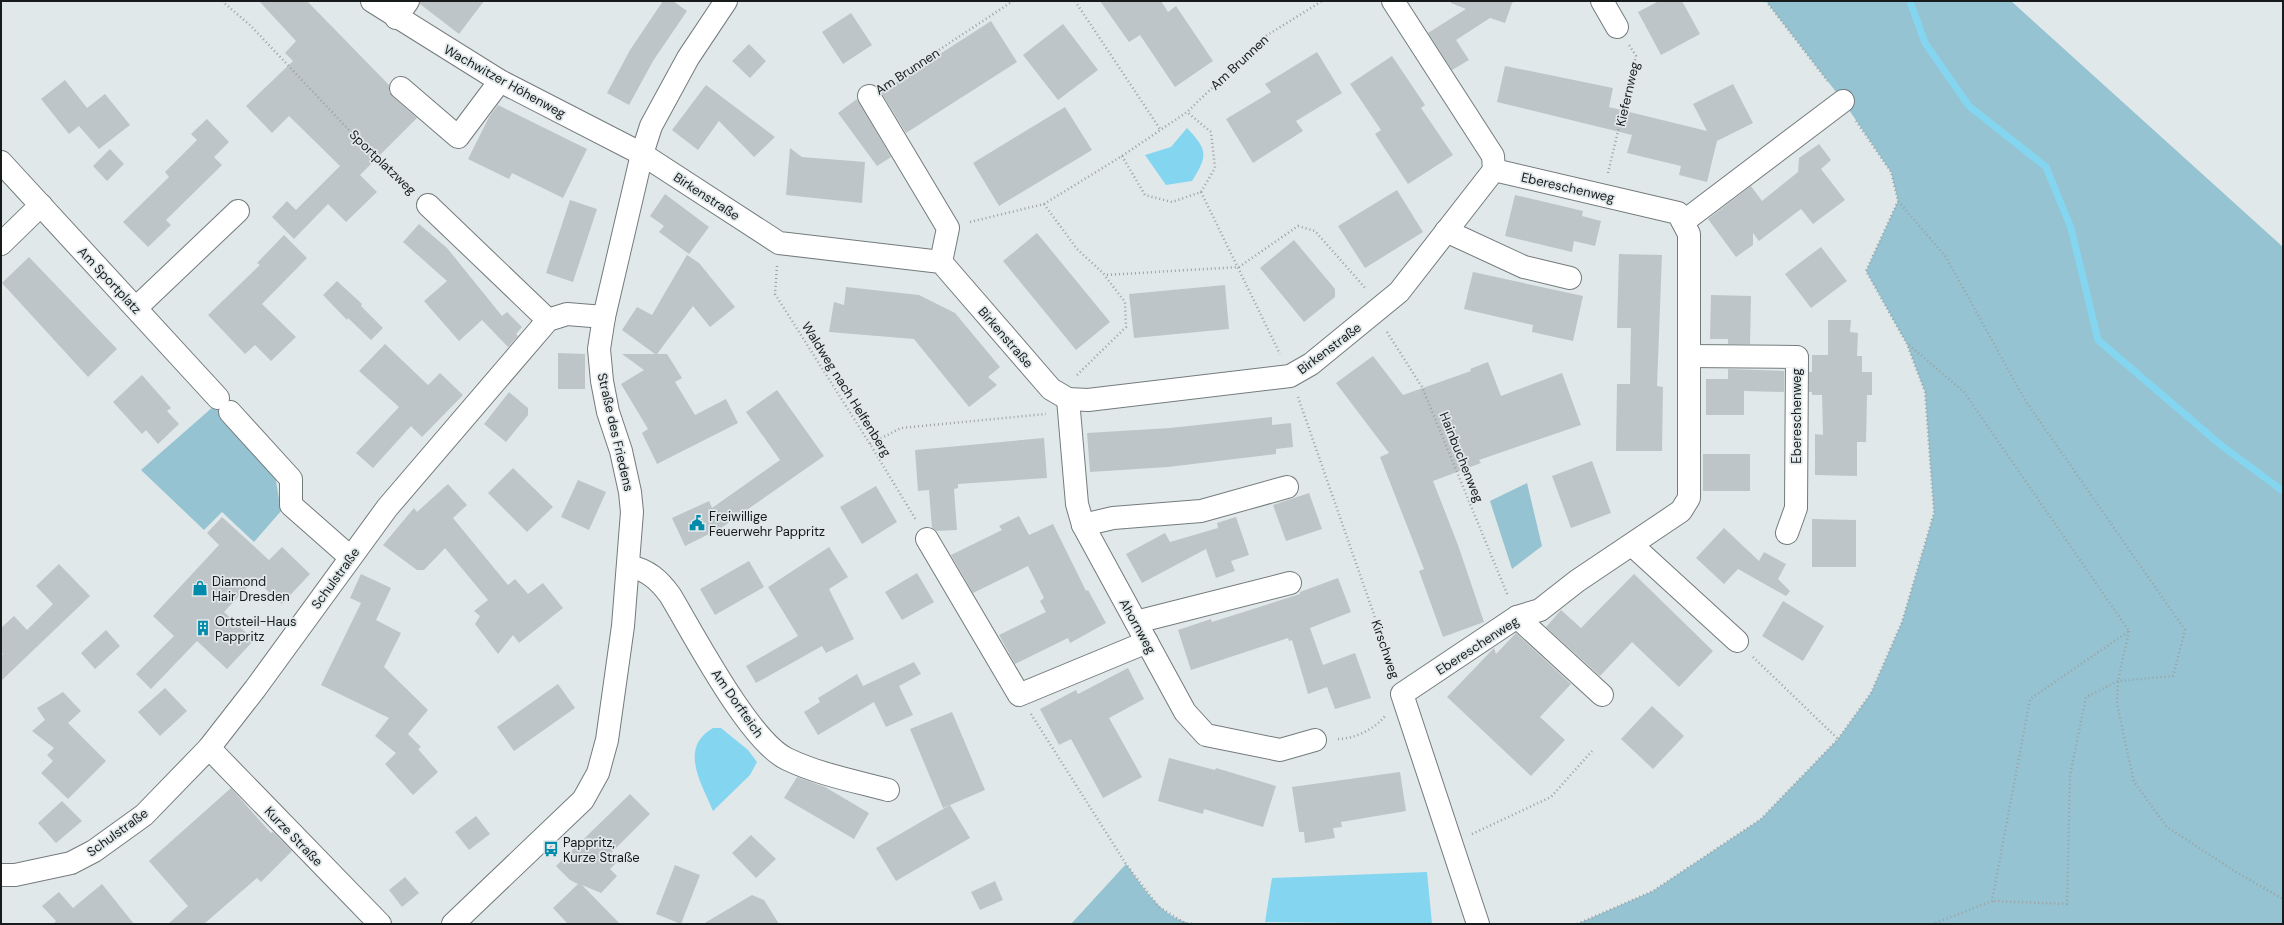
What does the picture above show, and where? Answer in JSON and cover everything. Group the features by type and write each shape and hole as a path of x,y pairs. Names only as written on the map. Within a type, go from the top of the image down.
{"street":[{"name":"Straße des Friedens","path":"453,924 584,800 592,787 608,740 629,566 632,512 630,492 621,451 608,412 602,381 599,349 604,317 642,154 651,126 668,91 726,1"},
{"path":"1392,1 1493,156 1494,170"},
{"path":"1602,1 1617,27"},
{"name":"Wachwitzer Höhenweg","path":"375,2 402,9 500,81 642,154"},
{"path":"401,88 458,137 500,81"},
{"name":"Am Brunnen","path":"869,96 948,228"},
{"path":"1683,222 1843,101"},
{"name":"Birkenstraße","path":"642,154 780,243 941,262 1051,388 1068,405 1088,400 1290,376 1311,364 1399,292 1494,170"},
{"name":"Am Sportplatz","path":"1,162 291,479 291,505 350,557"},
{"name":"Ebereschenweg","path":"1402,694 1516,617 1540,610 1577,581 1681,511 1689,498 1689,234 1678,212 1494,170"},
{"path":"1,244 41,205"},
{"name":"Sportplatzweg","path":"428,205 548,320"},
{"path":"136,308 238,211"},
{"path":"941,262 948,228"},
{"path":"1446,231 1524,267 1570,278"},
{"path":"548,320 567,314 604,317"},
{"name":"Schulstraße","path":"1,875 15,875 71,863 94,851 144,815 209,748 255,689 387,508 548,320"},
{"name":"Ebereschenweg","path":"1689,356 1797,357 1796,508 1787,533"},
{"name":"Ahornweg","path":"1068,405 1077,504 1083,525 1185,712 1206,735 1280,750 1316,740"},
{"path":"1083,525 1113,518 1201,511 1288,487"},
{"path":"927,539 1019,695 1147,642"},
{"path":"1632,544 1737,641"},
{"name":"Am Dorfteich","path":"629,566 643,569 660,582 670,594 725,687 761,738 785,758 888,790"},
{"path":"1136,622 1290,583"},
{"path":"1516,617 1602,695"},
{"name":"Kirschweg","path":"1402,694 1478,924"},
{"name":"Kurze Straße","path":"209,748 380,924"}],"path":[{"name":"Sportplatzweg","path":"222,1 251,26 348,129 428,205"},
{"name":"Am Brunnen","path":"869,96 1013,1"},
{"path":"1076,1 1160,129"},
{"name":"Am Brunnen","path":"948,228 1044,204 1122,156 1187,112 1266,36 1322,1"},
{"name":"Kiefernweg","path":"1603,195 1636,56 1617,27"},
{"path":"1122,156 1145,194 1172,202 1201,192 1215,168 1211,132 1187,112"},
{"name":"Kirschweg","path":"1201,192 1239,267 1290,376 1402,694"},
{"path":"1577,924 1653,891 1761,819 1838,739 1871,693 1902,622 1934,513 1925,392 1907,344 1866,271 1898,201 1946,257 2025,400 2185,630 2173,676 2118,681 2086,697 2070,775 2067,904 1992,901 1933,924"},
{"path":"870,444 901,428 1068,405 1069,384 1126,327 1125,302 1105,275 1077,250 1044,204"},
{"path":"1105,275 1239,267 1298,226 1316,231 1377,310"},
{"name":"Waldweg nach Helfenberg","path":"780,243 774,294 870,444 927,539"},
{"name":"Hainbuchenweg","path":"1377,310 1422,386 1516,617"},
{"path":"1907,344 1964,392 2129,631 2118,681 2117,704 2134,782 2167,827 2236,872 2283,899"},
{"path":"1992,901 2030,699 2129,631"},
{"path":"1737,641 1838,739"},
{"path":"1316,740 1348,739 1380,723 1402,694"},
{"path":"1019,695 1130,870 1159,907 1185,923 1195,924"},
{"path":"1451,843 1551,797 1592,751"}],"shaded area":[{"path":"1766,1 2011,1 2283,247 2283,924 1577,924 1653,891 1761,819 1838,739 1871,693 1902,622 1934,513 1925,392 1907,344 1866,271 1898,201 1891,172 1843,101"},
{"path":"1187,128 1202,148 1203,159 1201,165 1192,181 1166,185 1145,155 1171,147"},
{"path":"214,406 275,475 281,511 254,542 222,512 204,530 141,470"},
{"path":"1527,483 1542,546 1512,569 1490,501"},
{"path":"713,728 721,728 748,750 757,762 750,775 713,811 699,778 695,756 697,746 702,736"},
{"path":"1126,864 1155,902 1163,910 1183,921 1195,924 1071,924"},
{"path":"1427,872 1432,924 1265,922 1272,878"}],"building":[{"path":"259,1 307,1 389,85 389,92 393,97 417,118 360,175 377,192 346,222 328,204 294,239 272,217 287,201 296,210 340,166 289,116 272,133 246,106 293,61 285,53 296,41"},
{"path":"420,1 484,1 459,34 420,4"},
{"path":"663,1 673,1 687,11 653,61 629,105 607,93 630,50"},
{"path":"1100,1 1161,1 1168,12 1176,6 1213,61 1175,87 1140,35 1129,42"},
{"path":"1451,1 1515,1 1512,3 1505,23 1490,18 1456,40 1469,60 1452,70 1428,33 1466,9 1451,3"},
{"path":"1659,1 1682,1 1700,34 1661,55 1638,12"},
{"path":"851,13 872,45 843,64 822,32"},
{"path":"991,21 1017,62 906,133 881,92"},
{"path":"1063,24 1098,70 1058,100 1023,55"},
{"path":"749,44 766,61 750,78 732,61"},
{"path":"1317,52 1342,93 1296,121 1303,131 1253,163 1226,119 1271,92 1265,84"},
{"path":"1392,56 1425,105 1421,108 1453,155 1408,184 1375,134 1381,130 1350,84"},
{"path":"1505,66 1613,88 1609,107 1707,131 1693,104 1733,84 1753,123 1717,141 1707,182 1679,175 1681,166 1627,153 1632,135 1497,102"},
{"path":"65,80 87,108 105,94 130,125 99,149 79,126 69,134 41,99"},
{"path":"706,85 775,137 754,157 719,121 698,150 672,130"},
{"path":"857,99 891,157 877,166 838,113"},
{"path":"498,105 587,149 563,198 512,173 509,179 468,159 489,117"},
{"path":"1065,107 1092,150 999,206 973,163"},
{"path":"207,119 229,142 214,157 222,165 166,220 171,225 148,247 123,222 169,177 165,172 197,140 191,134"},
{"path":"1819,144 1831,160 1821,169 1845,200 1813,224 1801,209 1759,241 1753,233 1753,245 1736,257 1708,219 1751,186 1762,201 1798,172 1799,158"},
{"path":"790,148 802,157 865,162 862,203 786,195"},
{"path":"110,149 124,164 107,181 93,166"},
{"path":"1397,190 1423,232 1365,268 1338,226"},
{"path":"665,194 709,227 689,254 659,232 664,226 650,216"},
{"path":"1515,195 1583,211 1582,216 1601,221 1595,246 1574,241 1572,252 1505,236"},
{"path":"570,200 597,209 573,282 546,273"},
{"path":"419,224 447,248 502,316 507,312 522,327 516,334 518,336 508,347 482,320 459,341 424,301 447,281 403,242"},
{"path":"1037,233 1110,322 1076,350 1003,261"},
{"path":"284,235 307,258 262,304 296,337 271,361 255,345 245,354 208,315 260,265 257,263"},
{"path":"1294,240 1335,289 1335,297 1304,322 1260,268"},
{"path":"1821,247 1847,281 1811,308 1785,274"},
{"path":"1619,254 1662,255 1657,386 1663,387 1662,451 1616,451 1617,384 1630,384 1631,328 1617,328"},
{"path":"687,255 699,263 735,307 710,327 693,306 657,354 667,354 682,378 675,382 695,415 726,399 738,423 657,464 642,433 648,429 621,384 644,370 622,354 655,354 622,330 637,307 652,315"},
{"path":"29,257 117,349 88,377 2,283"},
{"path":"1473,272 1583,296 1573,341 1532,332 1533,325 1464,309"},
{"path":"337,281 362,304 361,306 383,328 371,340 348,318 347,320 323,295"},
{"path":"1225,285 1229,329 1134,338 1129,294"},
{"path":"846,287 919,295 955,313 1000,367 988,377 997,385 969,407 914,339 829,332 834,302 844,305"},
{"path":"1711,295 1751,296 1750,344 1728,344 1728,339 1710,339"},
{"path":"1828,320 1851,320 1850,332 1858,333 1857,356 1862,356 1862,372 1872,372 1872,395 1867,395 1866,442 1857,442 1857,476 1815,475 1815,434 1823,435 1822,395 1812,395 1812,392 1809,392 1809,372 1812,372 1812,355 1828,355"},
{"path":"385,344 428,385 440,373 463,395 422,437 411,426 373,468 356,453 399,407 359,371"},
{"path":"558,353 585,354 585,389 558,389"},
{"path":"1373,356 1403,395 1471,371 1470,369 1488,362 1501,396 1562,373 1581,425 1479,460 1481,463 1433,481 1458,545 1484,622 1443,637 1419,571 1424,569 1380,457 1389,453 1336,383"},
{"path":"1728,369 1784,371 1784,392 1744,391 1744,415 1706,415 1706,379 1728,379"},
{"path":"142,375 171,408 167,411 179,424 158,444 146,430 142,434 113,402"},
{"path":"777,390 824,456 721,528 685,546 672,518 709,501 712,508 780,460 746,412"},
{"path":"509,392 528,408 528,415 506,442 484,424"},
{"path":"1272,417 1272,425 1291,423 1293,447 1276,449 1276,454 1168,467 1090,472 1087,433 1170,428"},
{"path":"1044,438 1047,478 958,484 958,488 954,489 957,530 936,531 932,528 929,490 918,491 915,450"},
{"path":"1703,454 1750,454 1750,491 1703,491"},
{"path":"1592,461 1611,513 1571,528 1552,476"},
{"path":"513,468 553,507 527,532 488,493"},
{"path":"578,480 606,492 589,530 561,517"},
{"path":"448,484 467,505 453,518 508,585 515,579 528,594 543,583 563,608 519,643 513,635 498,654 475,624 480,616 474,611 488,600 445,548 424,570 417,570 383,545 414,508 417,512"},
{"path":"876,486 897,522 862,544 840,507"},
{"path":"1309,493 1322,529 1286,541 1273,505"},
{"path":"1019,516 1029,535 1053,524 1086,591 1088,590 1106,623 1070,643 1068,638 1015,664 999,635 1046,612 1040,601 1044,598 1028,566 973,593 951,555 1002,530 999,526"},
{"path":"222,517 269,560 282,547 310,574 282,604 255,579 224,612 254,640 227,669 197,641 151,689 136,674 174,636 153,616 219,545 207,533"},
{"path":"1236,517 1249,555 1231,561 1235,571 1216,578 1206,549 1142,583 1126,554 1165,533 1170,542 1218,528 1217,523"},
{"path":"1812,519 1856,520 1856,567 1812,567"},
{"path":"1724,528 1759,561 1764,552 1786,564 1778,579 1790,591 1786,596 1738,569 1724,584 1696,558"},
{"path":"829,547 848,577 829,589 854,639 826,653 822,646 756,683 746,666 798,636 768,587"},
{"path":"749,561 764,587 715,615 700,589"},
{"path":"59,564 90,596 1,681 1,656 3,654 1,652 1,628 14,616 27,630 53,604 36,586"},
{"path":"917,573 934,602 902,620 885,592"},
{"path":"361,574 391,588 376,620 401,633 384,667 428,710 408,734 421,747 418,749 438,772 413,795 385,764 396,753 375,736 389,718 321,685 361,603 350,598"},
{"path":"1634,574 1713,651 1679,687 1632,642 1600,676 1546,627 1561,610 1581,628"},
{"path":"1338,578 1351,612 1310,628 1323,665 1355,653 1371,698 1335,709 1327,687 1308,694 1292,640 1289,641 1288,638 1191,670 1178,630 1211,619 1212,622 1300,594 1300,592"},
{"path":"1783,601 1824,626 1803,661 1762,636"},
{"path":"106,630 120,646 95,669 81,653"},
{"path":"1516,633 1571,684 1540,717 1565,740 1531,776 1447,697 1494,648 1496,654"},
{"path":"914,662 921,674 899,686 913,715 886,727 874,702 818,735 804,712 820,702 818,698 857,674 863,686"},
{"path":"1128,668 1144,699 1109,718 1142,777 1103,798 1071,739 1059,745 1040,709 1076,690 1078,694"},
{"path":"558,684 575,708 514,751 497,727"},
{"path":"165,688 187,711 160,736 138,712"},
{"path":"63,692 81,711 68,723 106,761 68,799 41,773 53,761 47,755 54,748 32,731 45,720 37,708"},
{"path":"1652,706 1684,736 1653,769 1621,739"},
{"path":"952,712 985,790 943,808 910,729"},
{"path":"1169,758 1215,770 1216,768 1276,786 1263,827 1204,809 1203,814 1158,801"},
{"path":"1400,772 1406,811 1341,822 1342,827 1333,828 1335,838 1305,843 1304,832 1299,832 1292,787"},
{"path":"797,777 825,787 869,813 854,839 784,798"},
{"path":"231,788 271,833 273,832 292,851 261,882 257,878 204,924 168,924 188,906 149,861"},
{"path":"630,794 650,814 611,853 618,861 610,869 617,876 601,893 582,885 620,924 568,924 553,908 578,884 570,880 556,866"},
{"path":"62,801 82,821 56,843 38,823"},
{"path":"950,805 970,838 896,881 876,848"},
{"path":"476,816 490,834 469,850 455,832"},
{"path":"751,835 776,859 756,878 732,853"},
{"path":"675,865 700,875 681,924 656,914"},
{"path":"405,877 419,893 402,907 389,890"},
{"path":"995,881 1003,900 980,910 971,892"},
{"path":"102,884 134,924 53,924 56,921 42,906 59,892 73,908"},
{"path":"752,895 764,900 779,924 703,924"}],"waterway":[{"path":"1910,1 1925,43 1969,106 2046,167 2071,228 2098,340 2222,446 2283,491"}],"place":[{"name":"Freiwillige Feuerwehr Pappritz","path":"697,523"},
{"name":"Diamond Hair Dresden","path":"200,588"},
{"name":"Ortsteil-Haus Pappritz","path":"203,628"},
{"name":"Pappritz, Kurze Straße","path":"551,849"}]}
